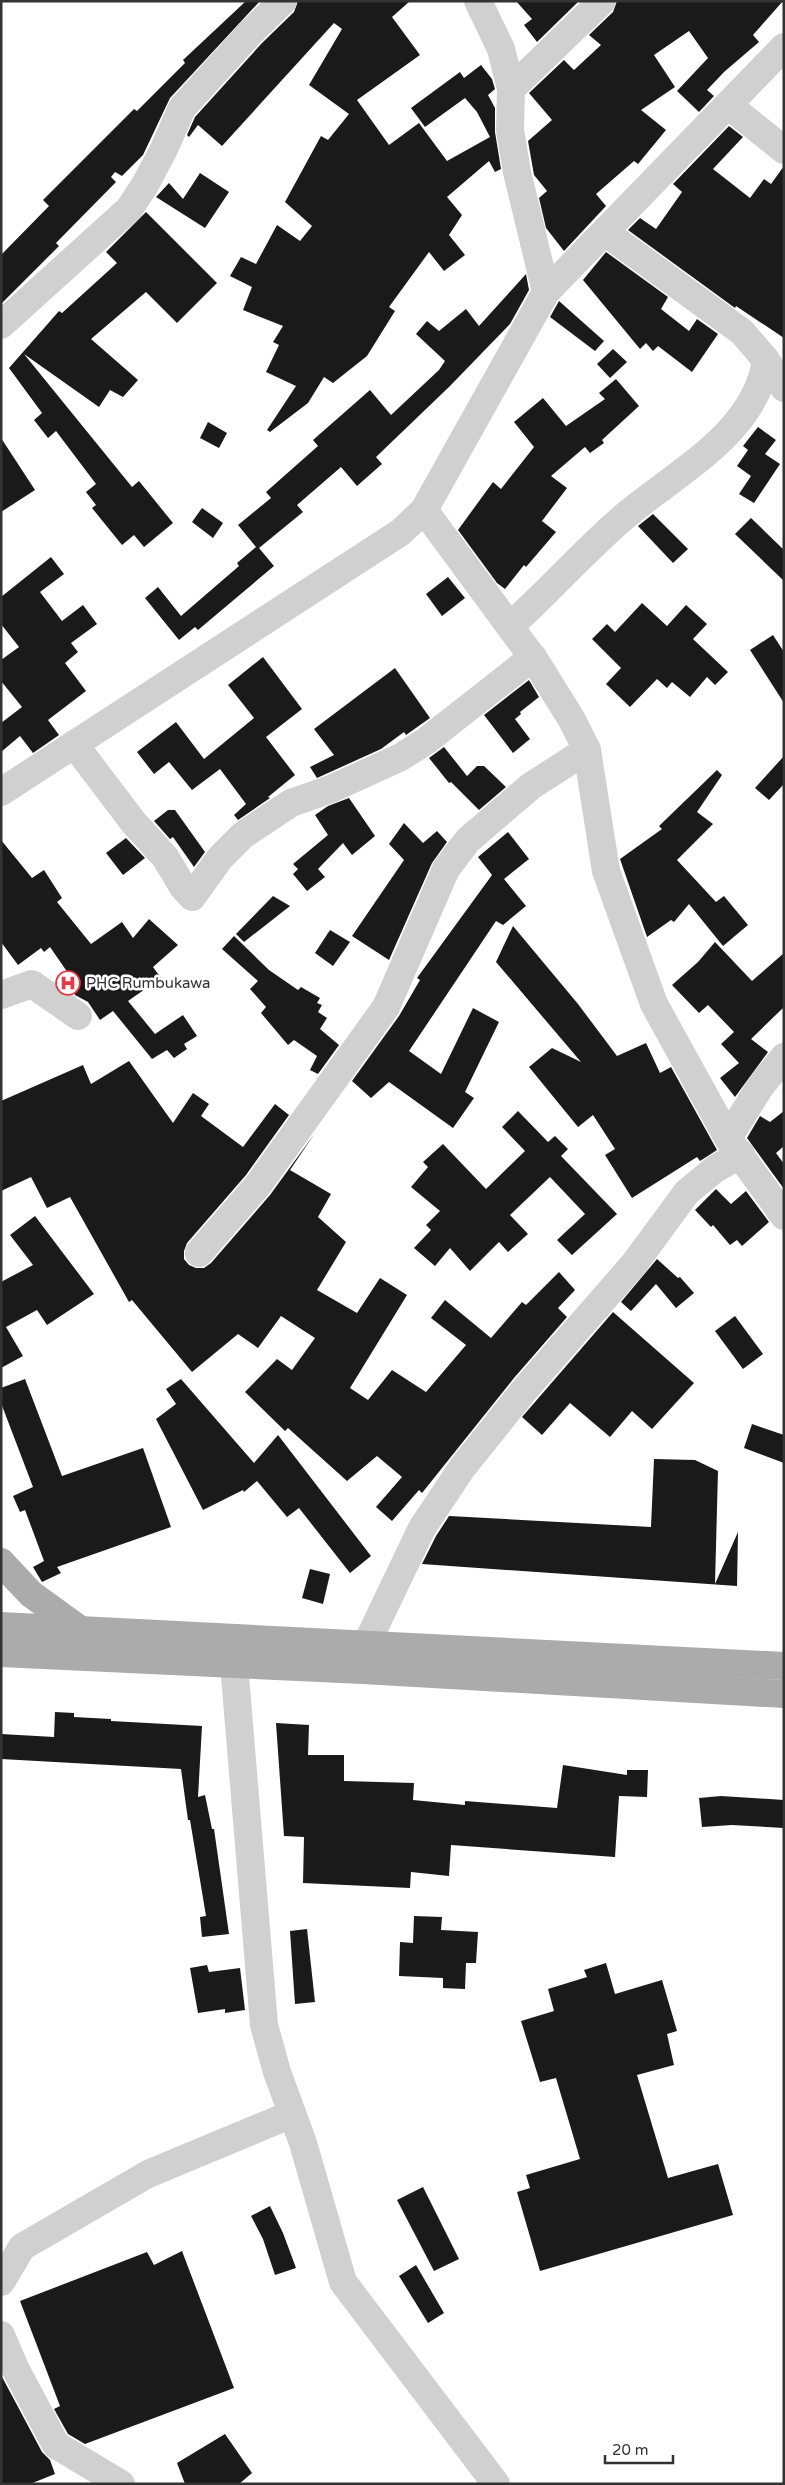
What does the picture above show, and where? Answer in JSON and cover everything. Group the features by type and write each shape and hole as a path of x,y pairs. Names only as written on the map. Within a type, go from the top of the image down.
{"main road":[{"path":"1,1562 31,1594 82,1631"},
{"path":"1,1626 368,1643 784,1666"},
{"path":"1,1653 784,1694"}],"street":[{"path":"1,325 129,209 164,149 182,108 251,32 283,1"},
{"path":"478,1 501,49 511,89 510,130 517,172 546,292"},
{"path":"511,89 602,1"},
{"path":"1,792 401,532 424,510 546,292 606,233 784,47"},
{"path":"728,105 784,150"},
{"path":"606,233 742,332 766,360 784,388"},
{"path":"510,626 630,511 703,457 733,426 754,399 764,376 766,360"},
{"path":"424,510 533,657 572,720 587,750 606,871 654,1004 734,1146 784,1216"},
{"path":"74,744 134,824 165,857 183,888 192,897 220,858 243,835 291,803 331,789 401,757 426,741 533,657"},
{"path":"199,1253 258,1185 386,1007 446,869 468,840 531,786 587,750"},
{"path":"1,995 32,984 78,1016"},
{"path":"368,1643 422,1528 462,1468 526,1388 634,1264 688,1192 715,1169 734,1146 760,1087 784,1057"},
{"path":"234,1664 264,2025 343,2282 496,2484"},
{"path":"1,2282 22,2247 148,2174 292,2114"},
{"path":"1,2335 15,2368 56,2444 121,2484"}],"building":[{"path":"246,1 260,1 170,98 143,155 122,176 115,172 111,177 116,182 56,243 59,246 1,304 1,255 49,206 43,200 134,109 137,111 185,63 183,60"},
{"path":"298,1 410,1 392,17 420,55 357,100 389,145 419,123 447,161 490,137 477,112 465,98 425,127 411,108 460,72 464,78 481,65 492,79 495,89 488,95 495,108 495,132 501,169 495,172 489,161 447,197 462,215 449,235 465,255 444,271 429,252 389,307 395,311 367,356 333,383 324,377 308,403 270,432 267,430 296,386 266,372 279,345 273,342 283,326 243,310 252,287 230,276 241,257 256,264 277,225 300,241 312,226 285,202 321,136 328,140 349,114 309,85 342,29 334,23 222,146 198,125 189,137 187,135 195,117 262,43 294,12"},
{"path":"516,1 579,1 537,42 524,25 532,19"},
{"path":"617,1 783,1 753,35 759,42 724,72 707,90 714,96 699,112 677,91 708,58 689,31 654,55 675,87 641,110 666,130 638,164 634,161 596,194 606,206 564,251 546,228 539,198 547,191 534,175 528,141 552,120 529,93 564,60 574,70 601,45 589,35 613,12"},
{"path":"729,126 743,137 713,169 750,198 764,179 771,184 784,166 784,338 736,306 735,308 628,230 640,218 656,229 682,192 673,184"},
{"path":"200,173 229,192 205,228 156,197 169,183 183,199"},
{"path":"146,212 217,283 177,323 146,292 91,339 138,380 123,397 110,390 99,407 24,354 132,487 139,481 173,523 144,547 134,535 122,545 92,508 96,505 86,492 96,484 56,431 48,438 34,420 42,413 9,368 59,311 62,313 117,263 106,252"},
{"path":"606,252 668,297 661,309 689,331 697,319 718,334 692,372 658,346 653,351 646,343 640,349 583,280"},
{"path":"526,274 529,290 510,324 450,386 376,457 382,464 357,486 341,467 297,505 303,512 259,548 274,566 198,630 195,627 179,640 145,598 158,587 181,616 239,566 237,563 256,547 238,525 271,498 266,492 318,446 313,440 370,390 391,415 439,370 445,361 416,334 427,321 439,331 466,309 479,326"},
{"path":"559,301 604,341 595,351 550,317"},
{"path":"613,349 627,362 610,378 597,364"},
{"path":"616,379 639,406 602,440 604,443 590,453 585,447 551,476 567,488 542,521 556,532 526,567 524,565 505,589 497,583 458,530 493,482 501,489 534,447 514,422 543,398 566,426 605,399 599,393"},
{"path":"208,422 227,433 219,448 200,438"},
{"path":"758,427 776,440 765,454 780,464 754,503 739,494 751,476 737,466 748,450 743,446"},
{"path":"1,438 35,490 1,512"},
{"path":"202,508 223,523 213,538 192,522"},
{"path":"653,514 688,549 673,563 638,526"},
{"path":"751,518 784,550 784,581 735,534"},
{"path":"51,557 64,574 40,592 62,621 83,605 97,624 71,643 78,652 65,663 86,691 48,720 59,735 33,753 20,736 1,752 1,723 22,707 1,681 1,660 19,647 1,624 1,597"},
{"path":"448,577 465,598 442,616 426,594"},
{"path":"642,603 667,626 686,605 707,624 693,639 728,672 715,685 707,677 690,697 672,682 667,688 657,679 630,707 606,684 621,668 592,639 607,624 615,632"},
{"path":"773,635 784,652 784,703 750,650"},
{"path":"263,657 302,709 266,737 295,775 268,797 270,798 238,820 234,815 246,804 220,769 192,790 169,762 154,774 137,752 176,722 204,759 254,718 228,685"},
{"path":"395,668 430,718 406,735 404,732 381,749 317,778 310,767 334,755 314,729"},
{"path":"529,680 539,697 520,712 521,714 515,719 530,739 513,753 484,715"},
{"path":"444,747 467,776 477,766 484,766 506,787 479,810 451,782 449,783 429,758"},
{"path":"784,756 784,784 769,800 755,788"},
{"path":"717,770 722,775 697,812 713,824 677,860 716,902 724,896 748,925 723,946 689,904 674,922 671,920 647,937 620,859 662,829 659,826"},
{"path":"349,798 375,836 352,855 343,843 318,869 325,877 307,891 293,874 298,869 293,864 328,835 315,815 328,806"},
{"path":"168,810 175,810 205,852 194,867 173,837 170,839 154,821"},
{"path":"404,823 423,843 437,831 447,842 432,863 389,960 352,936 404,860 389,844"},
{"path":"508,832 529,859 504,879 526,906 503,925 496,921 409,1051 441,1074 473,1008 499,1022 465,1092 474,1098 453,1128 389,1082 371,1098 352,1081 399,1016 420,980 417,978 492,875 478,857"},
{"path":"126,838 145,858 123,875 106,853"},
{"path":"1,840 32,878 44,870 62,898 57,902 91,944 122,922 133,938 149,919 178,945 153,967 161,978 128,1001 155,1034 183,1015 197,1036 184,1044 187,1049 174,1058 167,1050 152,1059 113,1011 100,1020 88,1002 75,995 72,990 77,986 50,947 44,952 41,948 18,965 1,942"},
{"path":"273,896 290,906 244,942 236,934"},
{"path":"513,926 578,1004 617,1056 646,1043 660,1073 671,1067 717,1150 700,1161 697,1157 632,1198 605,1155 615,1149 593,1115 578,1127 529,1067 552,1048 581,1062 496,962"},
{"path":"330,930 350,942 333,966 315,953"},
{"path":"234,936 269,970 298,990 301,987 320,998 317,1003 322,1005 318,1012 327,1018 320,1029 339,1045 318,1074 310,1070 317,1056 294,1040 288,1045 261,1013 266,1007 250,989 258,981 222,949"},
{"path":"715,942 752,981 784,953 784,1007 751,1039 768,1052 735,1097 720,1078 739,1063 721,1044 734,1032 708,1005 699,1013 672,985 698,962"},
{"path":"129,1061 173,1123 193,1093 209,1104 201,1116 243,1147 275,1104 289,1115 246,1175 187,1243 184,1259 189,1265 196,1268 204,1268 211,1263 270,1195 315,1133 290,1170 331,1194 318,1217 346,1242 317,1290 357,1313 380,1278 407,1295 350,1388 368,1400 392,1370 426,1392 466,1345 431,1318 445,1300 491,1338 522,1302 526,1305 559,1272 575,1290 558,1308 567,1317 514,1378 422,1493 419,1490 392,1521 376,1507 402,1477 377,1456 347,1481 288,1428 285,1431 245,1392 277,1359 292,1370 315,1338 281,1316 258,1348 238,1334 192,1372 132,1300 129,1302 70,1197 47,1208 31,1177 1,1191 1,1101 83,1065 91,1084"},
{"path":"518,1111 548,1142 555,1136 568,1149 561,1156 617,1214 572,1255 557,1240 585,1214 550,1177 510,1215 528,1234 508,1252 499,1242 470,1271 450,1248 435,1266 414,1248 431,1230 426,1225 440,1211 411,1187 428,1167 423,1162 443,1144 486,1189 525,1151 502,1127"},
{"path":"784,1111 784,1146 776,1153 784,1164 784,1189 747,1138 760,1116 770,1122"},
{"path":"716,1189 731,1204 746,1191 769,1222 742,1246 737,1240 730,1245 713,1225 711,1227 695,1210"},
{"path":"35,1216 94,1294 47,1325 37,1310 6,1327 23,1356 1,1368 1,1282 33,1265 10,1235"},
{"path":"657,1259 678,1278 680,1277 694,1293 676,1308 656,1284 631,1311 621,1302"},
{"path":"613,1312 694,1383 652,1429 632,1411 610,1437 570,1403 542,1435 522,1417"},
{"path":"735,1316 763,1354 743,1369 715,1331"},
{"path":"25,1379 62,1476 143,1448 171,1527 57,1567 61,1573 42,1582 33,1567 44,1561 25,1510 20,1512 13,1496 33,1487 1,1403 1,1388"},
{"path":"181,1379 254,1463 278,1435 371,1556 350,1573 299,1508 287,1517 257,1481 244,1492 243,1490 203,1510 156,1419 176,1404 166,1389"},
{"path":"752,1424 784,1435 784,1463 744,1448"},
{"path":"654,1459 695,1460 718,1471 715,1584 738,1532 737,1586 422,1564 436,1536 449,1516 651,1527"},
{"path":"310,1569 330,1574 323,1604 302,1598"},
{"path":"55,1712 74,1713 74,1717 111,1719 111,1721 202,1726 198,1797 205,1795 212,1829 214,1829 229,1934 202,1937 200,1917 206,1916 190,1820 188,1820 181,1769 1,1759 1,1734 54,1737"},
{"path":"276,1723 309,1725 308,1755 344,1755 344,1781 414,1783 413,1800 465,1805 465,1801 557,1808 563,1765 627,1775 627,1770 648,1770 647,1797 619,1796 615,1857 451,1845 449,1876 411,1872 410,1888 303,1883 304,1837 284,1836"},
{"path":"721,1796 784,1800 784,1828 732,1825 702,1827 699,1798"},
{"path":"414,1916 442,1917 441,1930 478,1932 476,1963 466,1963 465,1989 443,1988 443,1978 399,1976 400,1942 413,1943"},
{"path":"307,1929 315,2002 295,2004 290,1931"},
{"path":"606,1963 615,1994 662,1980 677,2031 667,2034 674,2065 637,2075 668,2178 718,2164 733,2215 540,2271 517,2192 530,2188 526,2175 580,2159 556,2078 540,2082 521,2021 554,2011 548,1989 587,1977 584,1970"},
{"path":"207,1965 209,1972 240,1968 245,2010 225,2013 225,2009 198,2013 190,1968"},
{"path":"423,2187 459,2259 434,2271 397,2200"},
{"path":"270,2206 283,2233 296,2268 275,2275 263,2239 251,2216"},
{"path":"182,2251 234,2388 85,2444 68,2434 54,2409 60,2406 20,2301 147,2252 154,2265"},
{"path":"416,2265 444,2313 428,2323 399,2276"},
{"path":"1,2375 42,2452 50,2460 55,2474 30,2484 1,2484"},
{"path":"225,2434 252,2473 239,2484 185,2484 177,2463"}],"place":[{"name":"PHC Rumbukawa","path":"68,983"}]}
